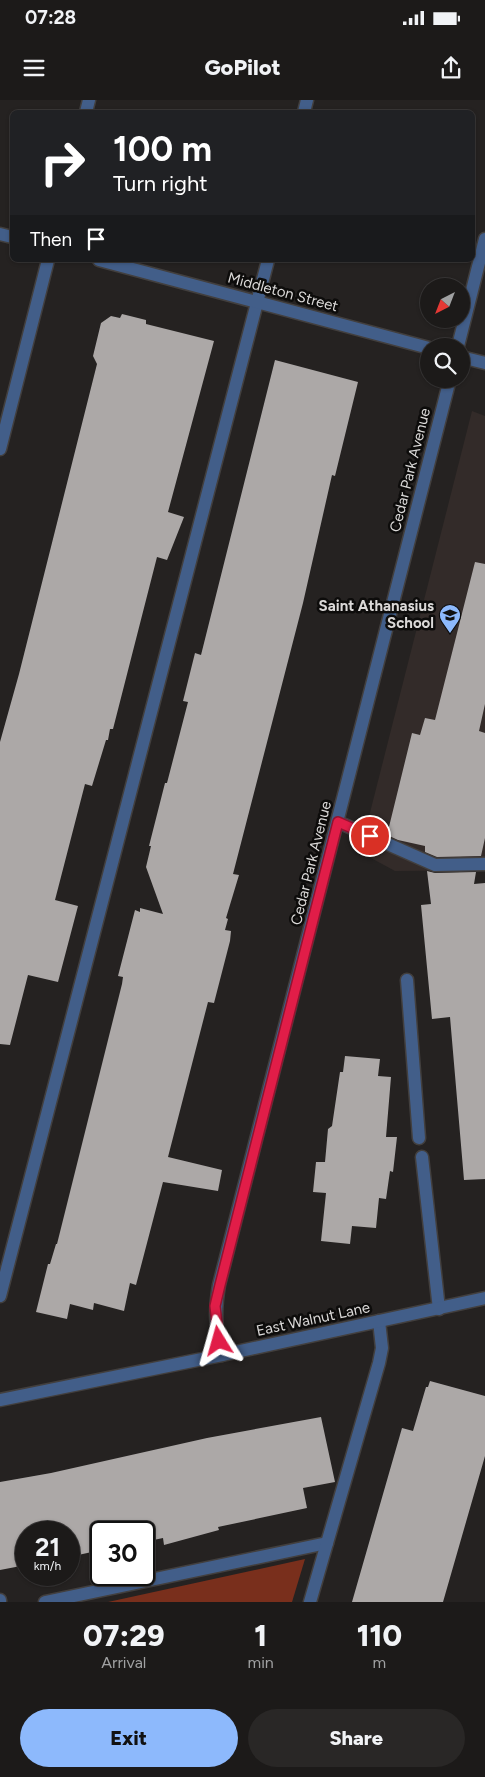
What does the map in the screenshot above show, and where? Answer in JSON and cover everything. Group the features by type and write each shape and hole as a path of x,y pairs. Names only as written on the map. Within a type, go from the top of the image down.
{"street":[{"path":"460,338 485,239"},
{"path":"0,449 47,262"},
{"name":"Middleton Street","path":"107,262 420,346"},
{"path":"0,1296 268,262"},
{"path":"470,359 485,363"},
{"name":"Cedar Park Avenue","path":"222,1355 216,1326 215,1306 448,388"},
{"path":"338,822 435,865 485,864"},
{"path":"407,980 419,1138"},
{"path":"422,1157 440,1309"},
{"name":"East Walnut Lane","path":"0,1400 222,1355 485,1298"},
{"path":"310,1602 379,1363 382,1348 379,1321"},
{"path":"46,1602 327,1543"}],"shaded area":[{"name":"Saint Athanasius School","path":"472,411 485,416 485,870 395,871 360,852"},
{"path":"305,1559 292,1602 108,1602"}],"building":[{"path":"122,314 146,320 146,324 214,341 168,512 184,517 167,560 157,557 113,729 110,729 92,786 85,784 55,900 78,906 58,982 28,975 10,1045 0,1044 0,742 19,674 97,364 93,356 101,323 111,316 120,318"},
{"path":"275,360 358,382 335,476 332,475 303,603 233,874 239,875 226,918 228,919 225,930 231,931 230,941 214,1003 208,1002 168,1157 222,1170 218,1191 163,1182 136,1285 130,1283 124,1311 94,1303 93,1310 70,1304 67,1319 36,1312 48,1264 50,1264 57,1244 122,984 123,977 118,976 135,910 140,912 140,908 163,914 146,867 151,846 149,846 188,702 183,701 195,653 201,655"},
{"path":"475,562 485,564 485,704 479,731 485,733 485,838 481,856 437,857 425,852 425,846 398,840 387,835 412,733 420,735 425,718 435,720"},
{"path":"427,871 435,873 476,872 474,884 485,883 485,1179 464,1180 450,1017 432,1019 421,905 431,904"},
{"path":"345,1056 380,1059 378,1076 391,1077 386,1137 397,1137 393,1172 390,1171 386,1199 379,1198 376,1228 352,1226 350,1244 321,1241 326,1193 313,1192 316,1162 325,1162 328,1129 332,1126 340,1072 343,1072"},
{"path":"430,1381 485,1396 485,1456 443,1602 352,1602 402,1428 413,1431 426,1387 428,1387"},
{"path":"321,1417 335,1482 303,1488 307,1508 218,1527 219,1530 164,1545 163,1538 155,1540 155,1521 90,1521 90,1552 80,1555 80,1521 15,1521 15,1567 0,1570 0,1482 51,1473 207,1438"}],"place":[{"name":"Saint Athanasius School","path":"450,634"}],"route":[{"path":"219,1341 215,1306 338,822 370,836"}]}
